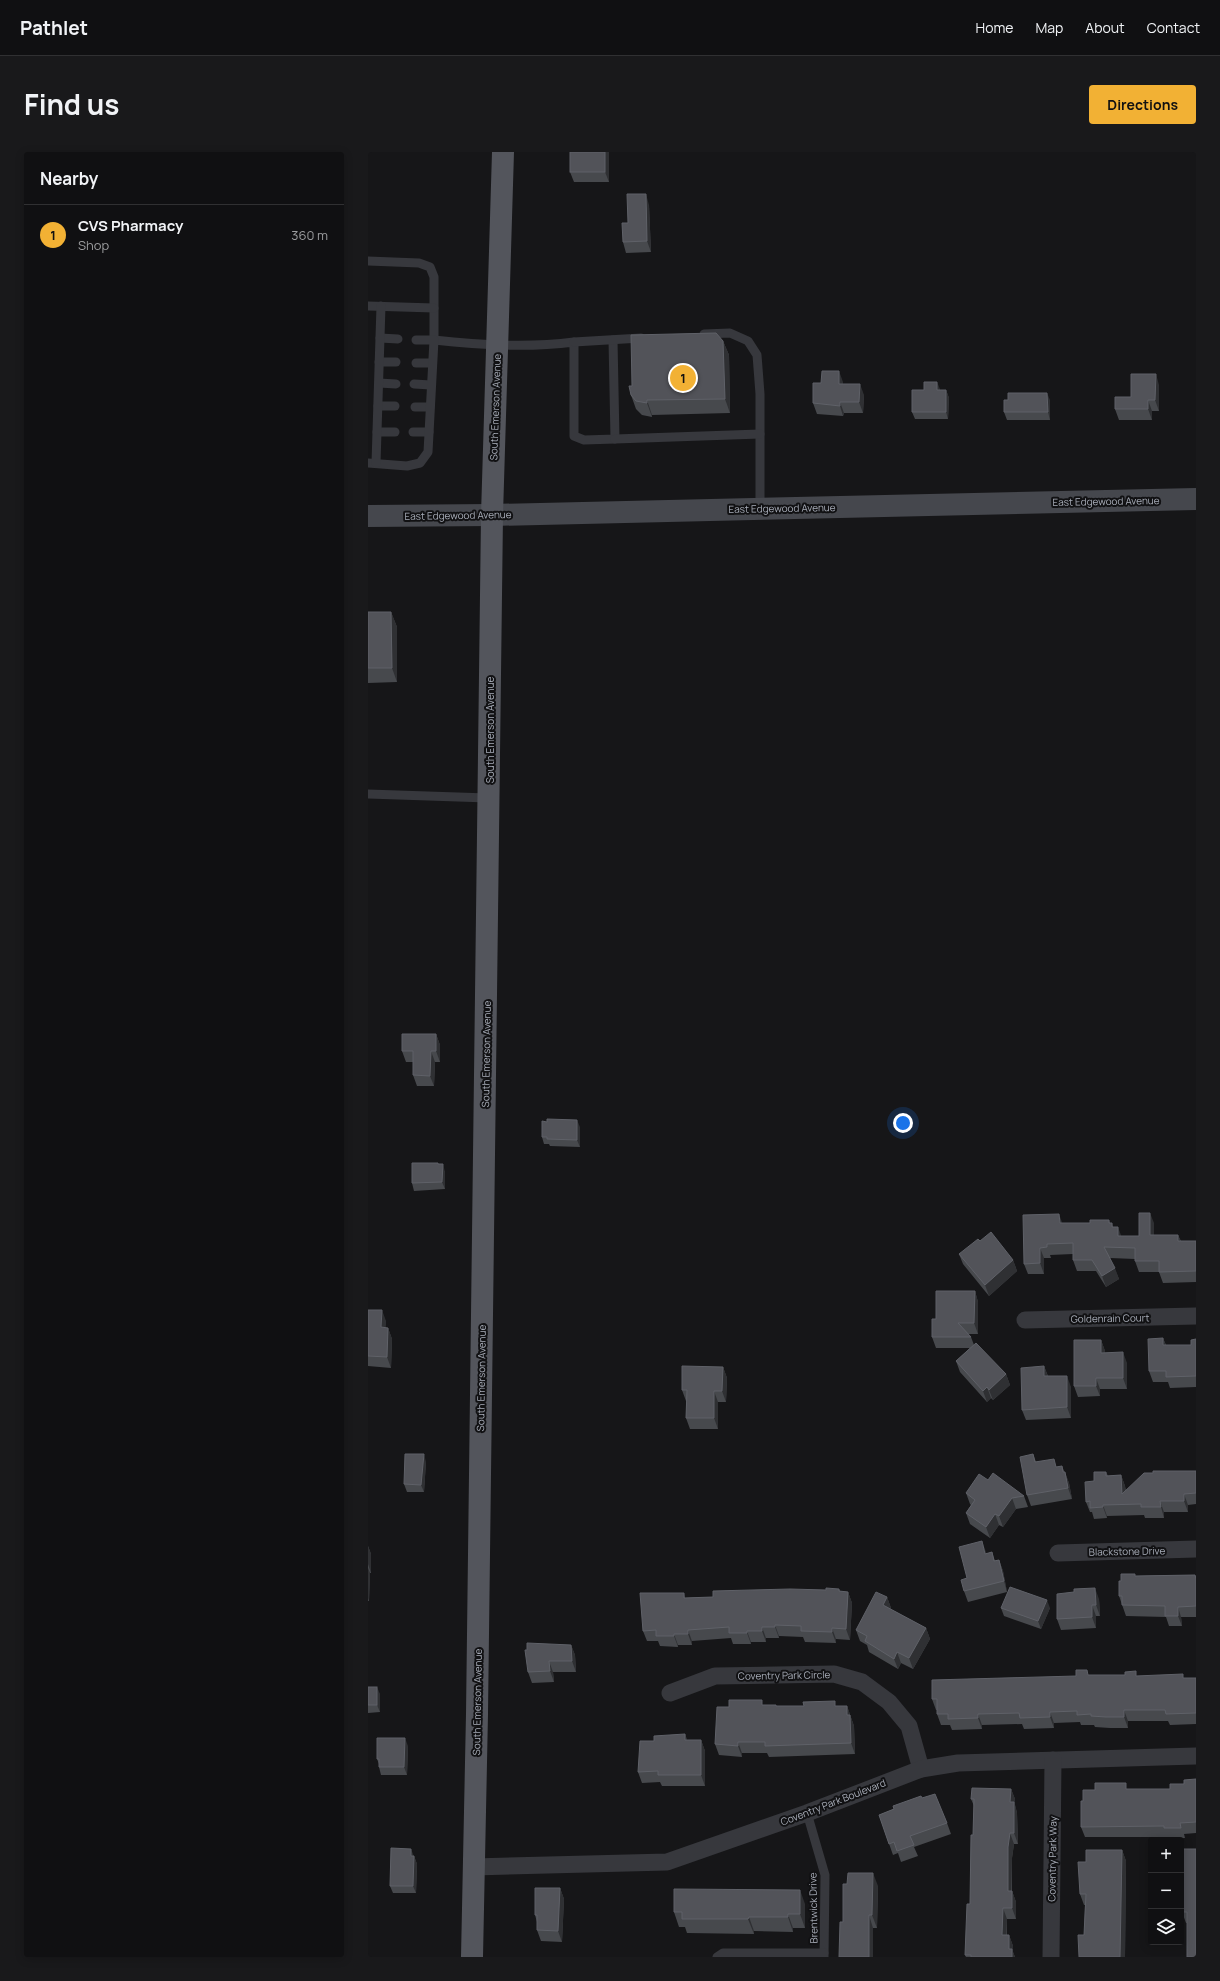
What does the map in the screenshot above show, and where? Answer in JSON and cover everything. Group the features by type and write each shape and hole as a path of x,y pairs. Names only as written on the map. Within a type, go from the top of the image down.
{"main road":[{"name":"South Emerson Avenue","path":"472,1957 490,798 492,515 503,152"},
{"name":"East Edgewood Avenue","path":"368,516 492,515 1196,499"}],"street":[{"name":"Goldenrain Court","path":"1025,1320 1196,1316"},
{"name":"Blackstone Drive","path":"1058,1553 1196,1549"},
{"name":"Coventry Park Circle","path":"670,1693 715,1676 834,1674 862,1682 889,1702 909,1726 922,1769"},
{"name":"Coventry Park Boulevard","path":"473,1867 667,1862 807,1813 922,1769 958,1763 1196,1756"},
{"name":"Coventry Park Way","path":"1051,1957 1053,1760"}],"lane":[{"path":"368,260 419,262 430,267 434,277 434,340 428,452 420,463 407,466 372,463 377,432 381,306"},
{"path":"368,306 434,308"},
{"path":"691,335 730,333 748,340 757,355 760,394 760,509"},
{"path":"416,340 497,345 548,345 652,337"},
{"path":"380,338 398,339"},
{"path":"613,340 615,439"},
{"path":"574,342 574,436 584,440 760,434"},
{"path":"379,362 396,362"},
{"path":"416,363 432,363"},
{"path":"379,383 396,384"},
{"path":"414,384 431,385"},
{"path":"378,406 395,406"},
{"path":"415,407 430,407"},
{"path":"377,432 395,432"},
{"path":"413,432 429,432"},
{"path":"368,794 490,798"},
{"name":"Brentwick Drive","path":"807,1813 825,1875 824,1955"},
{"path":"717,1957 723,1953 824,1955"}],"building":[{"path":"570,152 605,152 605,172 570,172"},
{"path":"627,194 646,194 647,241 623,242 622,223 628,223"},
{"path":"716,333 723,341 725,399 647,400 647,403 636,401 631,395 629,386 632,386 631,335"},
{"path":"822,371 839,371 839,384 860,384 859,402 840,402 840,406 813,403 813,383 821,383"},
{"path":"1131,374 1156,374 1155,400 1148,400 1148,409 1115,409 1115,397 1131,397"},
{"path":"924,382 937,382 937,390 946,390 946,412 912,412 912,390 924,390"},
{"path":"1008,393 1047,393 1048,412 1004,412 1004,400 1008,400"},
{"path":"368,612 391,612 392,668 368,668"},
{"path":"402,1034 436,1034 436,1051 431,1051 430,1076 413,1075 413,1051 402,1051"},
{"path":"547,1119 577,1120 577,1140 547,1139 547,1137 542,1137 542,1121 547,1122"},
{"path":"412,1163 443,1164 442,1182 412,1183"},
{"path":"1139,1213 1150,1213 1150,1235 1178,1235 1178,1241 1196,1241 1196,1271 1159,1272 1159,1261 1135,1261 1135,1248 1104,1247 1115,1268 1102,1276 1092,1260 1073,1260 1073,1243 1047,1244 1047,1247 1040,1248 1040,1263 1024,1264 1023,1215 1059,1214 1060,1223 1090,1223 1090,1220 1109,1220 1109,1223 1112,1223 1112,1227 1118,1227 1118,1236 1139,1236"},
{"path":"991,1232 1013,1260 985,1285 959,1254 978,1239 980,1241"},
{"path":"936,1291 975,1291 974,1323 958,1323 971,1337 932,1337 932,1319 936,1319"},
{"path":"368,1310 382,1310 381,1327 388,1328 387,1357 368,1356"},
{"path":"1163,1338 1163,1345 1191,1345 1191,1340 1196,1339 1196,1376 1166,1377 1166,1371 1149,1371 1148,1339"},
{"path":"1074,1340 1101,1340 1101,1353 1123,1352 1123,1378 1096,1378 1096,1386 1074,1386"},
{"path":"976,1343 1006,1374 989,1390 987,1387 983,1391 956,1361"},
{"path":"682,1366 723,1367 722,1391 714,1391 714,1418 686,1418 687,1390 682,1390"},
{"path":"1044,1366 1044,1376 1067,1376 1067,1407 1022,1410 1021,1368"},
{"path":"405,1454 424,1454 421,1485 404,1484"},
{"path":"1033,1454 1035,1462 1054,1459 1056,1467 1062,1466 1063,1472 1065,1472 1068,1488 1027,1495 1020,1457"},
{"path":"1153,1471 1196,1471 1196,1493 1184,1494 1184,1501 1160,1501 1161,1507 1141,1507 1141,1504 1103,1505 1103,1507 1090,1508 1090,1501 1086,1502 1085,1482 1094,1481 1094,1472 1106,1472 1106,1476 1121,1475 1122,1494 1144,1473 1153,1473"},
{"path":"993,1473 1024,1496 1012,1498 999,1516 995,1514 986,1527 966,1513 975,1500 966,1493 979,1474 988,1480"},
{"path":"982,1541 985,1554 992,1552 994,1561 999,1560 1004,1581 964,1591 961,1580 967,1578 959,1547"},
{"path":"1121,1574 1135,1574 1135,1576 1195,1575 1196,1606 1178,1607 1178,1616 1165,1616 1165,1606 1122,1605 1122,1596 1119,1596 1119,1581 1121,1581"},
{"path":"1010,1587 1047,1600 1038,1621 1001,1608"},
{"path":"826,1588 839,1589 839,1591 848,1592 846,1629 832,1628 832,1632 801,1631 801,1626 775,1625 775,1627 762,1627 762,1631 747,1631 747,1633 729,1633 729,1627 688,1630 688,1634 674,1634 674,1636 656,1636 656,1630 643,1631 640,1593 684,1593 684,1598 713,1597 713,1591 790,1589 826,1590"},
{"path":"1095,1588 1096,1605 1092,1605 1092,1617 1057,1619 1057,1594 1074,1592 1074,1589"},
{"path":"876,1592 887,1597 883,1605 926,1628 909,1658 897,1652 894,1659 865,1641 867,1636 856,1630"},
{"path":"527,1643 571,1645 572,1661 549,1661 550,1671 528,1672 525,1650 527,1650"},
{"path":"1076,1670 1087,1670 1088,1675 1125,1675 1125,1672 1136,1671 1136,1676 1183,1674 1183,1678 1196,1678 1196,1713 1166,1714 1165,1710 1124,1710 1124,1717 1106,1717 1091,1716 1091,1714 1077,1715 1077,1711 1050,1712 1050,1717 1020,1718 1019,1713 978,1714 978,1718 948,1719 948,1714 937,1714 937,1699 932,1699 932,1680 1076,1676"},
{"path":"368,1687 377,1687 377,1705 368,1705"},
{"path":"729,1700 762,1700 762,1705 776,1706 804,1706 803,1702 835,1701 835,1706 847,1706 847,1715 850,1715 851,1743 765,1746 765,1742 738,1742 738,1746 715,1744 717,1707 729,1707"},
{"path":"685,1734 685,1740 701,1740 701,1775 658,1775 658,1771 638,1772 640,1741 654,1741 654,1736"},
{"path":"377,1738 405,1738 404,1767 379,1767 379,1759 377,1759"},
{"path":"1196,1779 1196,1822 1180,1823 1181,1828 1164,1828 1164,1826 1081,1827 1081,1801 1083,1801 1083,1790 1095,1790 1095,1783 1126,1783 1126,1789 1170,1789 1170,1784 1184,1784 1184,1780"},
{"path":"972,1788 1011,1789 1010,1802 1014,1802 1014,1833 1010,1833 1008,1847 1008,1891 1012,1891 1012,1908 1003,1908 1002,1935 1009,1935 1009,1949 1012,1949 1012,1957 971,1957 971,1955 965,1955 967,1904 970,1904 971,1835 973,1835 974,1799 971,1799"},
{"path":"935,1794 947,1823 910,1836 914,1845 897,1851 894,1842 889,1844 879,1815 894,1809 893,1806 921,1796 922,1798"},
{"path":"391,1848 411,1849 411,1856 414,1856 413,1886 390,1886"},
{"path":"1184,1849 1196,1849 1196,1957 1187,1957 1187,1912 1184,1912"},
{"path":"1086,1850 1122,1850 1120,1957 1079,1957 1078,1935 1084,1935 1086,1894 1080,1894 1078,1862 1086,1862"},
{"path":"848,1873 873,1873 872,1915 869,1915 869,1957 839,1957 840,1922 843,1922 843,1884 847,1884"},
{"path":"535,1888 560,1888 558,1931 537,1930 537,1915 535,1915"},
{"path":"674,1889 800,1890 800,1914 788,1914 788,1917 749,1917 748,1919 682,1919 682,1912 674,1912"}],"place":[{"name":"CVS Pharmacy","path":"683,378"}]}
